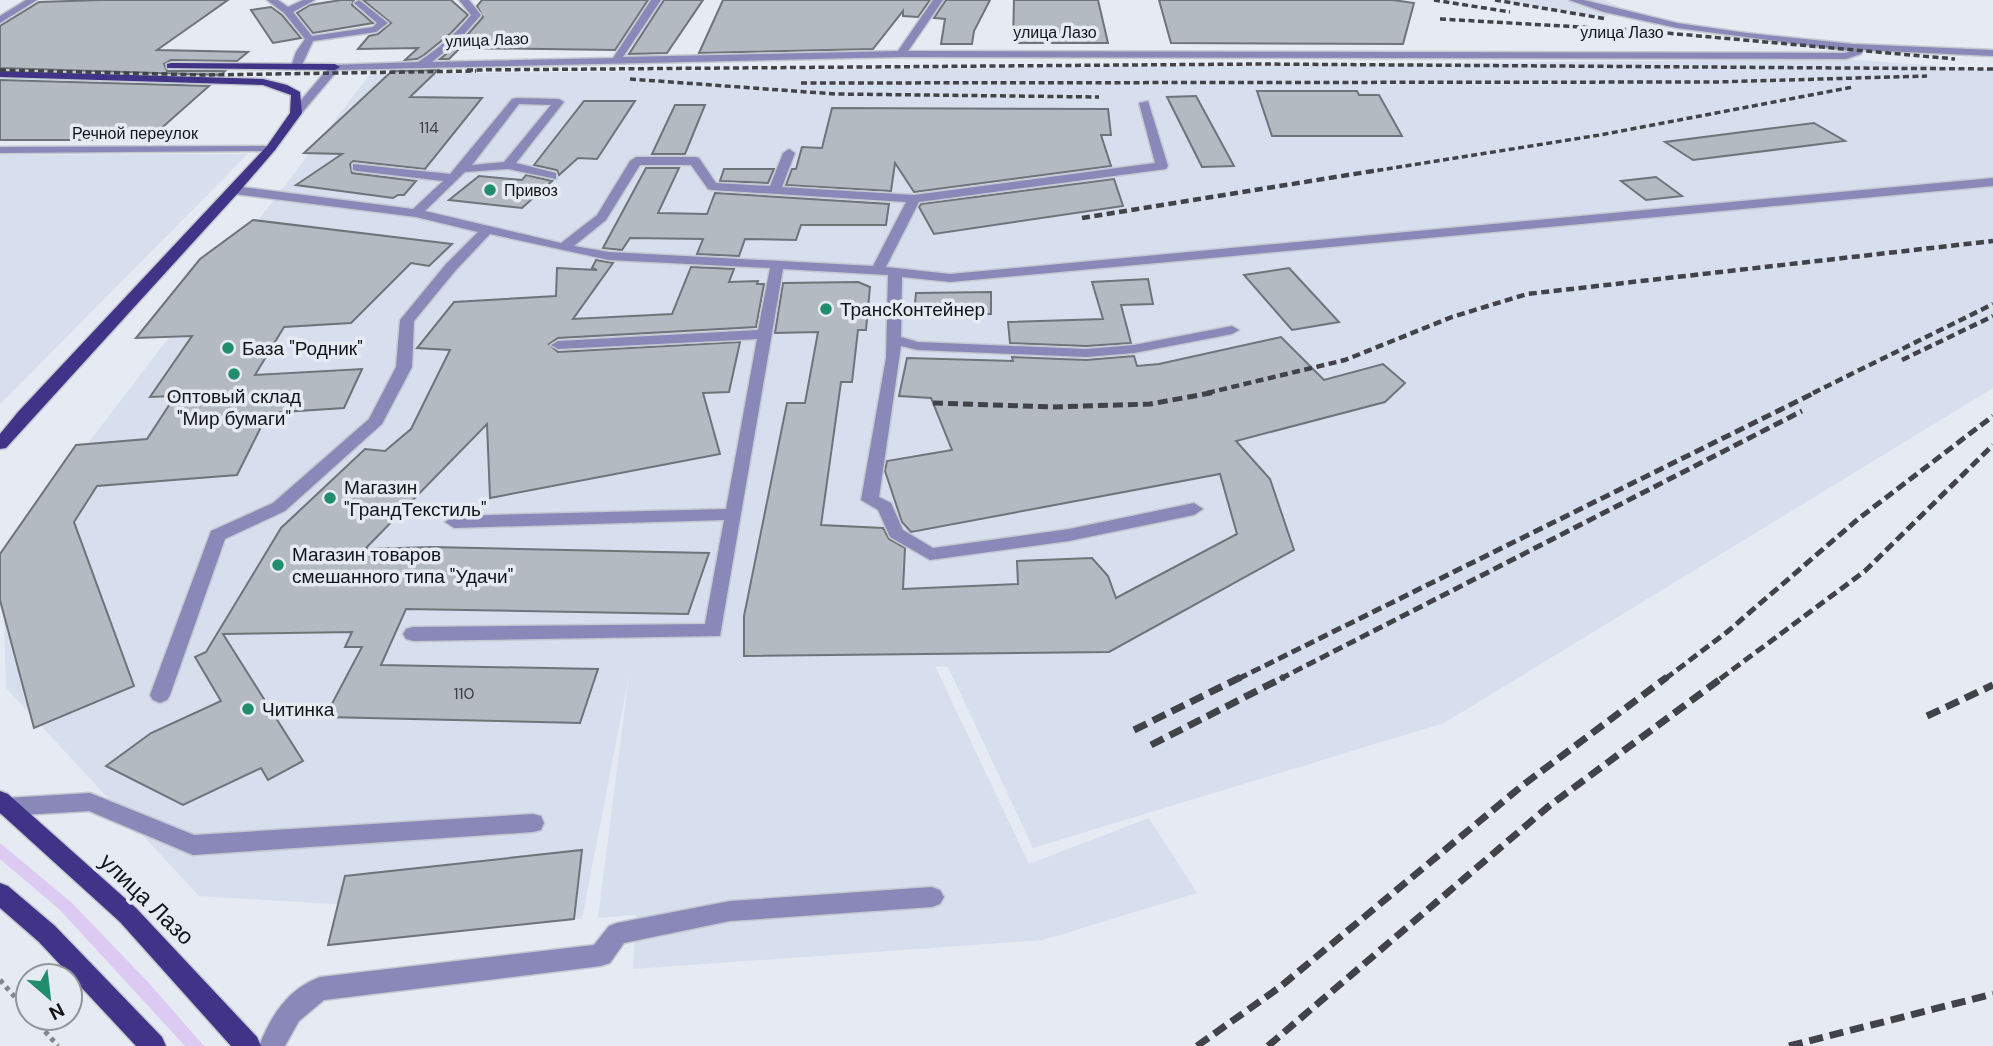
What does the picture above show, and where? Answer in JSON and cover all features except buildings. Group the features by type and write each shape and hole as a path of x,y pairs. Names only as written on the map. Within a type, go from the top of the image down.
{"main road":[{"path":"0,63 67,64"},
{"name":"улица Лазо","path":"162,66 335,67"},
{"path":"0,74 263,82 283,87 296,94 296,113 271,148 0,444"},
{"name":"улица Лазо","path":"3,803 128,915 248,1046"},
{"path":"0,893 47,934 153,1046"}],"street":[{"path":"0,20 32,0"},
{"path":"272,0 287,11 310,39"},
{"path":"287,11 310,0"},
{"path":"419,65 444,50 476,15 464,0"},
{"path":"617,58 654,0"},
{"path":"901,54 938,0"},
{"name":"улица Лазо","path":"335,67 617,58 901,54 1846,56 1857,52 1853,47 1734,34 1609,12 1574,0"},
{"path":"1613,0 1662,21"},
{"path":"296,68 301,52 310,39 376,29 383,23 359,4"},
{"path":"1853,47 1993,53"},
{"path":"296,113 335,67"},
{"path":"416,212 462,169 516,101 559,102 508,165"},
{"path":"563,248 602,217 636,160 695,162 712,186 914,199 1162,166 1144,103"},
{"name":"Речной переулок","path":"0,150 271,148"},
{"path":"775,190 789,153"},
{"path":"462,169 508,165 552,176"},
{"path":"357,167 452,178"},
{"path":"234,190 416,212 563,248 609,256 887,271 950,278 1993,182"},
{"path":"914,199 887,271 893,358 870,500 885,507 896,533 930,554 1069,535 1195,509"},
{"path":"160,695 217,535 279,507 376,421 404,367 407,320 451,267 487,230"},
{"path":"413,634 713,631 777,265"},
{"path":"893,340 918,346 1086,354 1134,349 1232,330"},
{"path":"558,345 765,334"},
{"path":"454,522 734,514"},
{"path":"3,803 90,802 193,845 533,822"},
{"path":"271,1046 297,1001 320,989 601,955 617,934 730,911 932,897"}],"path":[{"path":"0,980 14,996"},
{"path":"46,1032 58,1046"}],"shaded area":[{"path":"1497,0 1604,0 1620,7 1606,17 1600,17"},
{"path":"1843,59 1993,70 1993,388 1444,723 1033,848 948,667 935,666 1029,864 1149,818 1197,893 1043,940 633,969 636,915 598,918 629,675 582,919 199,896 6,688 2,556 370,74"},
{"path":"248,154 0,404 0,155"},
{"path":"0,843 72,903 147,981 204,1046 185,1046 60,910 0,859"}],"railway":[{"path":"1434,0 1510,12"},
{"path":"1495,0 1607,19"},
{"path":"1440,19 1633,30 1955,59"},
{"path":"467,70 1260,64 1993,69"},
{"path":"0,70 203,75 476,71"},
{"path":"801,83 1716,82 1927,76"},
{"path":"630,79 835,94 1099,97"},
{"path":"1368,172 1600,135 1853,87"},
{"path":"1082,218 1379,170"},
{"path":"1207,393 1345,360 1452,317 1527,294 1993,241"},
{"path":"1813,393 1993,304"},
{"path":"1902,360 1993,316"},
{"path":"933,403 1053,407 1150,404 1216,392"},
{"path":"1238,679 1816,392"},
{"path":"1280,679 1802,411"},
{"path":"1665,679 1727,632 1858,519 1993,416"},
{"path":"1720,679 1865,571 1993,445"},
{"path":"1134,730 1241,677"},
{"path":"1151,745 1284,677"},
{"path":"1197,1046 1280,987 1523,785 1667,677"},
{"path":"1268,1046 1549,806 1723,677"},
{"path":"1927,716 1993,685"},
{"path":"1789,1046 1993,994"}],"place":[{"name":"Привоз","path":"490,190"},
{"name":"ТрансКонтейнер","path":"826,309"},
{"name":"База \"Родник\"","path":"228,348"},
{"name":"Оптовый склад \"Мир бумаги\"","path":"234,374"},
{"name":"Магазин \"ГрандТекстиль\"","path":"330,498"},
{"name":"Магазин товаров смешанного типа \"Удачи\"","path":"278,565"},
{"name":"Читинка","path":"248,709"}]}
